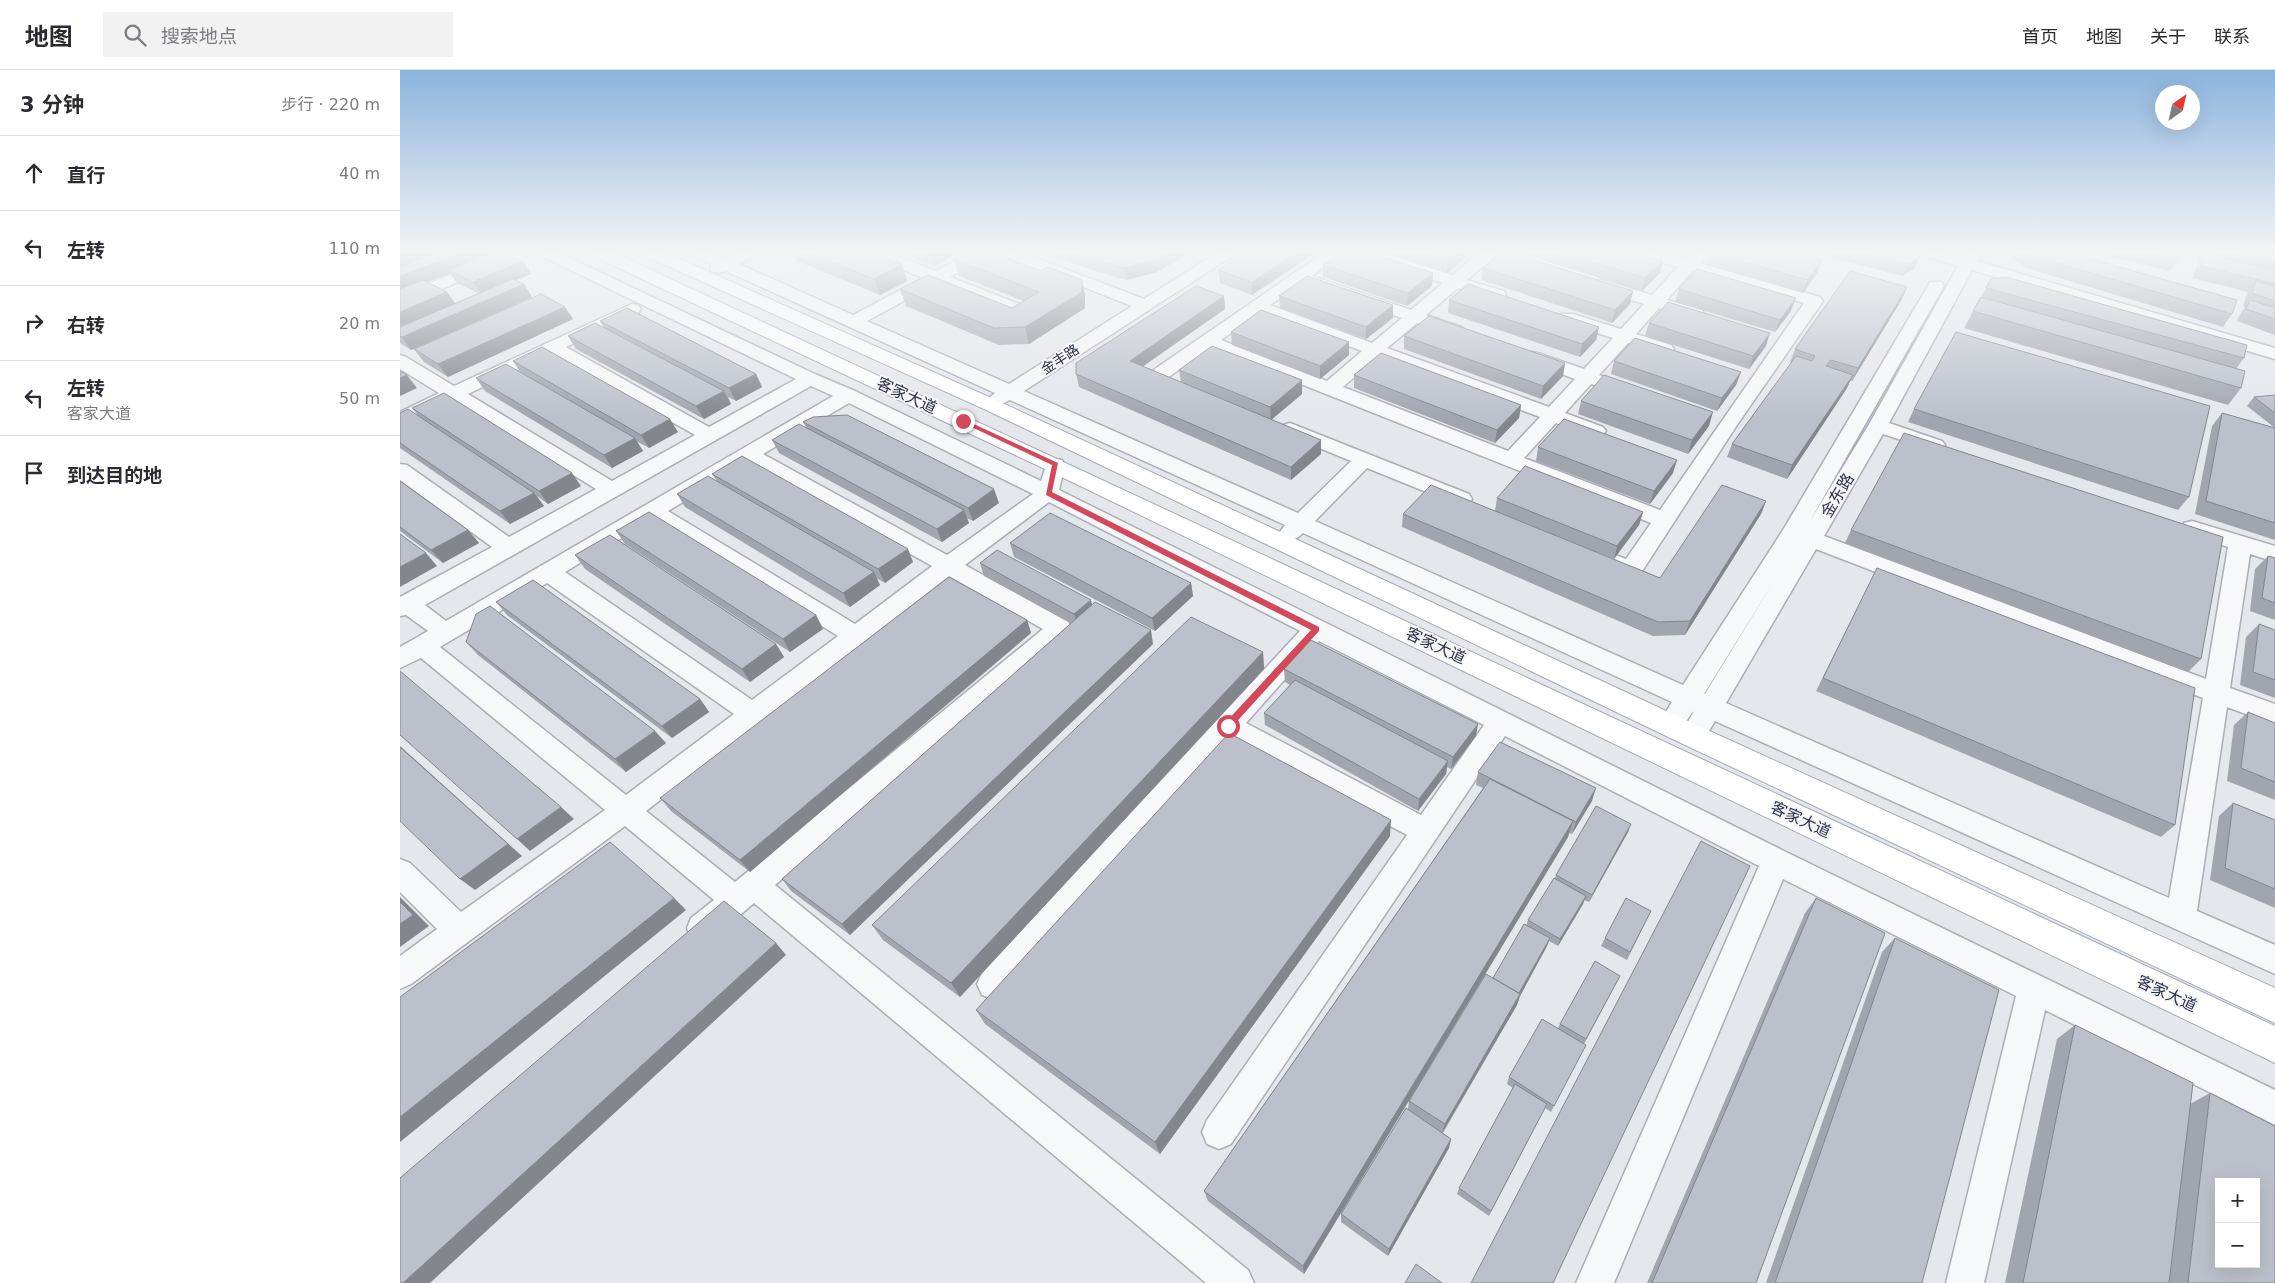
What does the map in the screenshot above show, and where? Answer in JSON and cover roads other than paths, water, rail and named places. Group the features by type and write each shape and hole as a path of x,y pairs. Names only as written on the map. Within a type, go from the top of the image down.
{"main road":[{"name":"客家大道","path":"717,307 1055,464 2275,1044"},
{"name":"客家大道","path":"777,307 1000,398 1282,542 2275,1006"}],"street":[{"path":"400,419 638,307"},
{"path":"662,307 1048,493 1776,861 2275,1108"},
{"path":"819,307 1000,398 1300,523 2275,960"},
{"path":"853,322 881,307"},
{"name":"金丰路","path":"1000,398 1142,307"},
{"path":"1174,384 1156,377 1258,307 1616,439"},
{"path":"1384,307 1469,336"},
{"path":"1330,388 1426,307"},
{"path":"1511,460 1651,307"},
{"path":"1670,307 1711,319"},
{"path":"1585,551 1631,570 1664,520 1689,466 1717,421 1777,339 1809,307"},
{"name":"金东路","path":"1682,730 1689,698 1932,307"},
{"name":"金东路","path":"1682,730 1711,708 1878,426 1938,307"},
{"path":"2126,307 2275,354"},
{"path":"1549,312 1678,354"},
{"path":"1209,341 1664,520"},
{"path":"553,347 709,435"},
{"path":"1514,351 1643,396"},
{"path":"400,361 612,490"},
{"path":"446,632 404,606 810,379"},
{"path":"848,395 406,655 745,892 1235,1283"},
{"path":"1274,423 1475,505"},
{"path":"1878,426 1952,450"},
{"path":"682,945 1060,628 748,454"},
{"path":"1282,542 1365,459"},
{"path":"400,974 626,810 949,565 1048,493 1055,464"},
{"path":"400,470 508,548"},
{"path":"650,510 857,636"},
{"path":"2175,522 2275,554"},
{"path":"1811,539 2275,715"},
{"path":"2181,918 2240,543"},
{"path":"548,572 753,714"},
{"path":"994,984 1316,629"},
{"path":"1219,1132 1501,722"},
{"path":"1228,726 1426,831"},
{"path":"1595,1283 1776,861"},
{"path":"400,872 459,931"},
{"path":"1965,1283 2034,988"}]}
